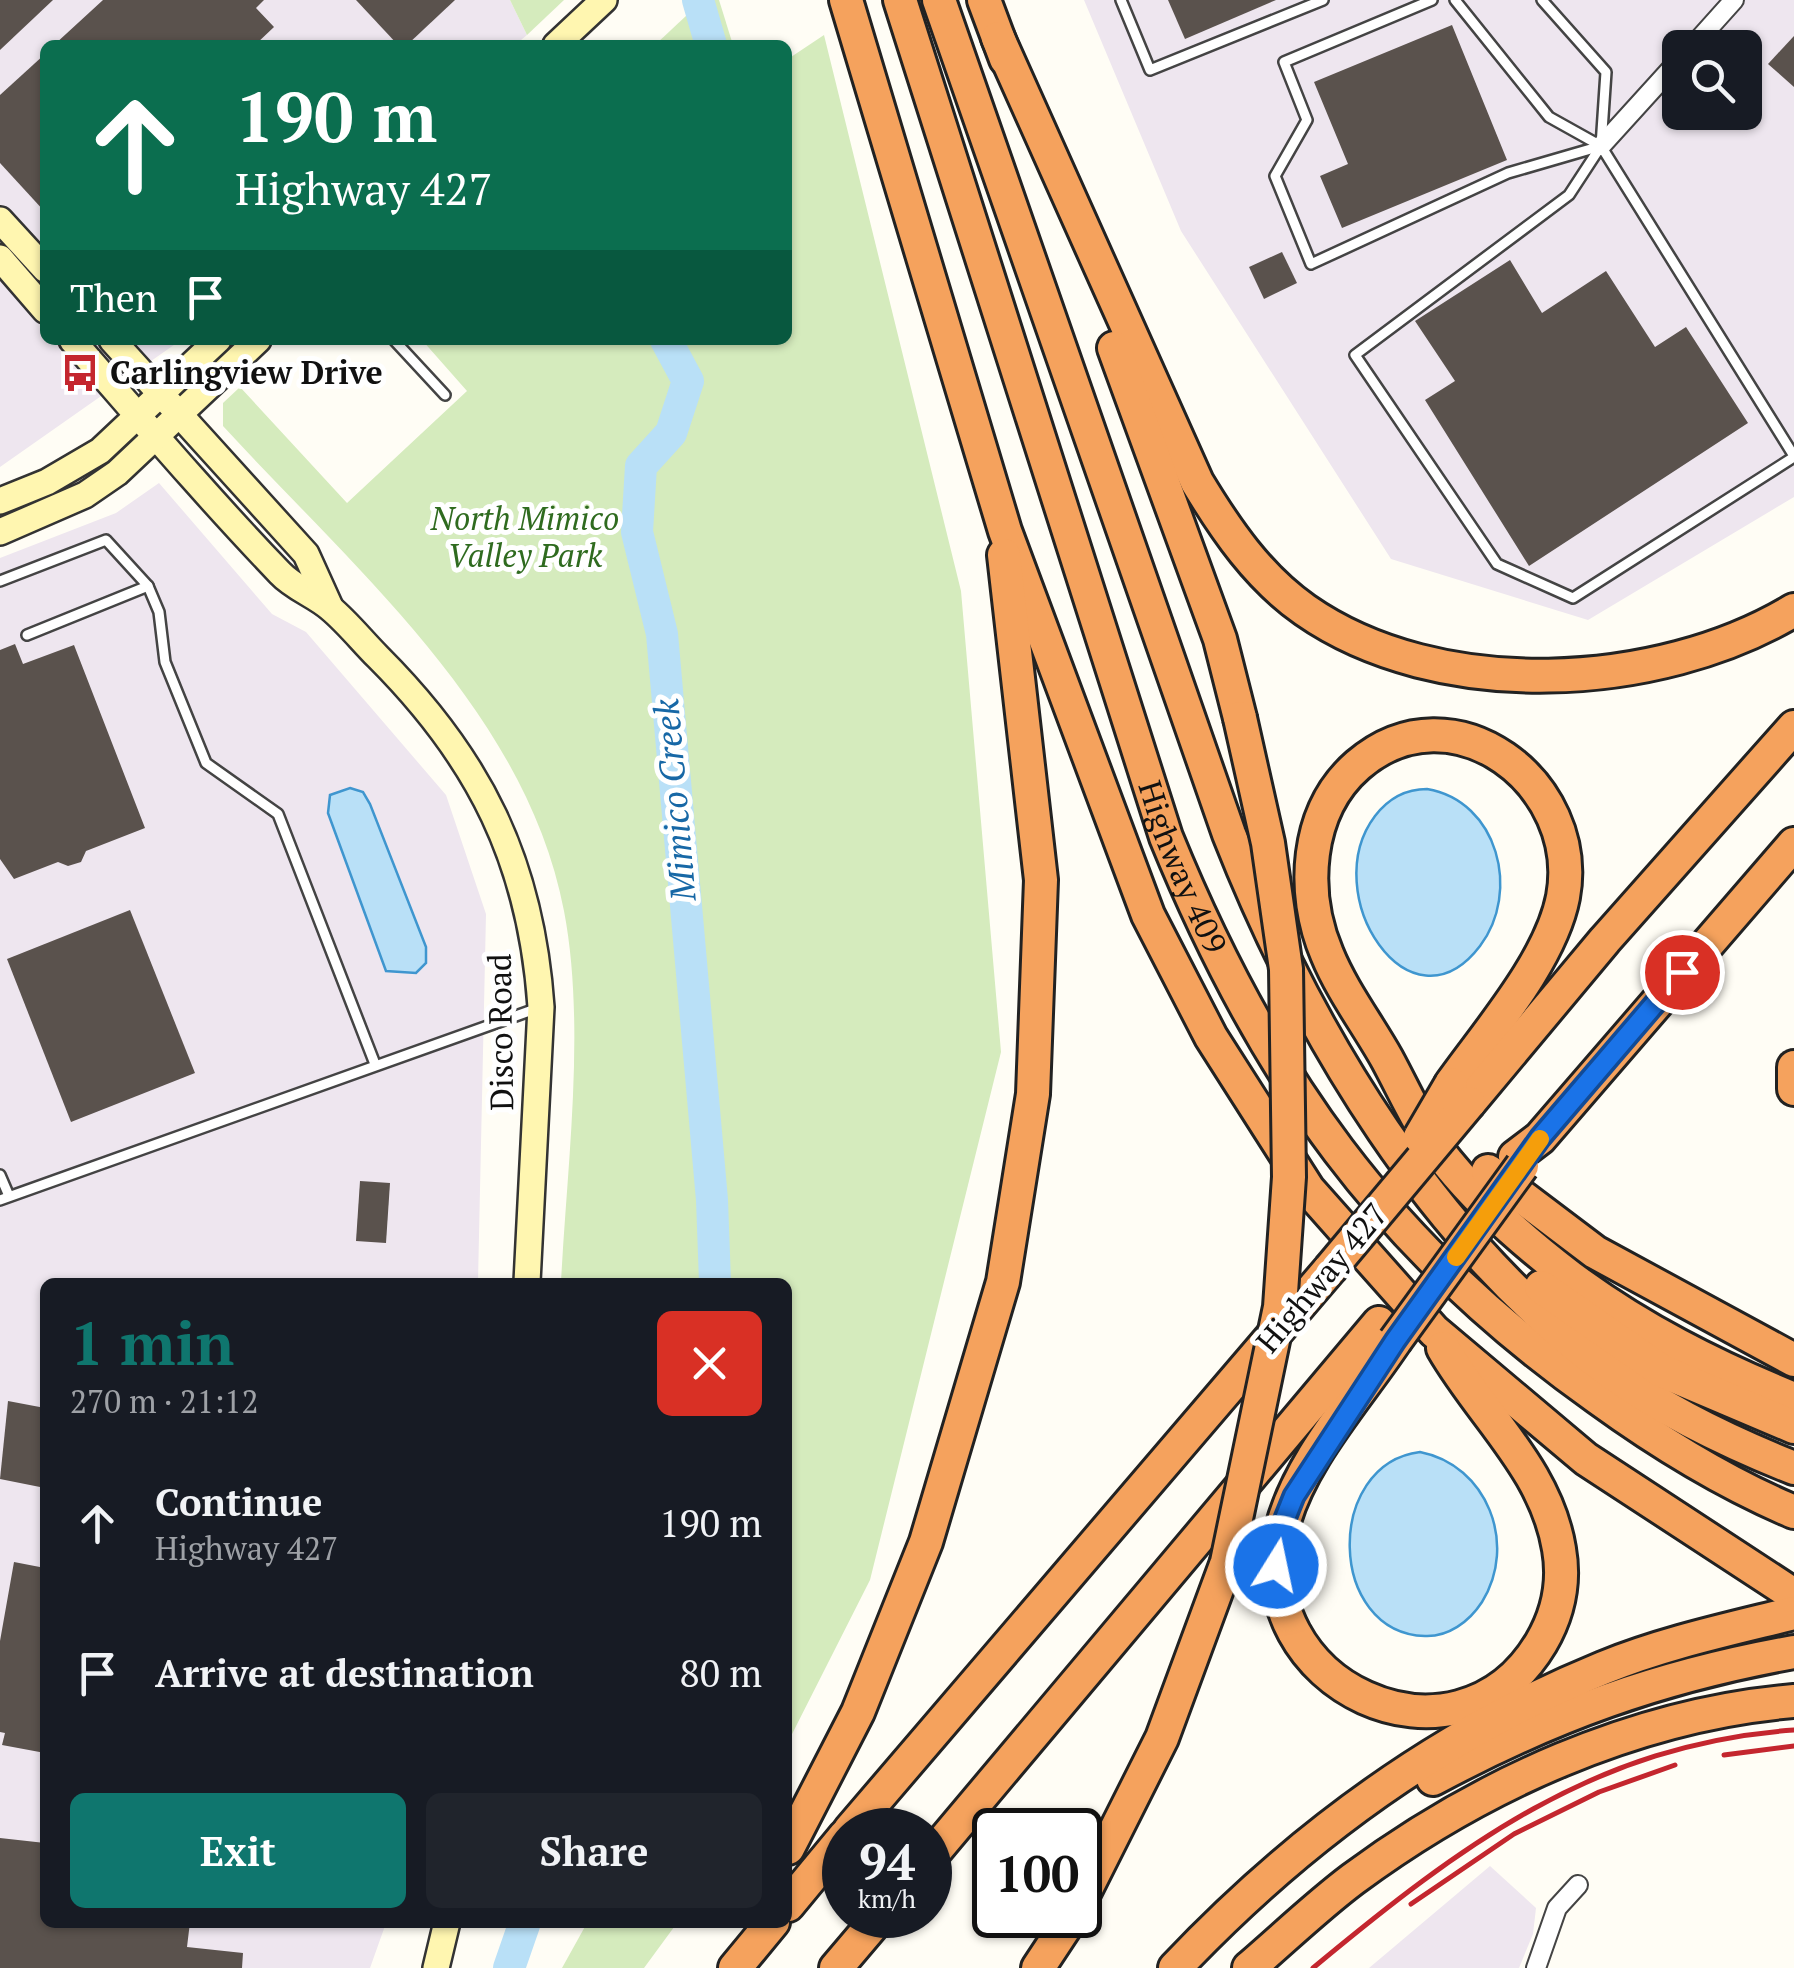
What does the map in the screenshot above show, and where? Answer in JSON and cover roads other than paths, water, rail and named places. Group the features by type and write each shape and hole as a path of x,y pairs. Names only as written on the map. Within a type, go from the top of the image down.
{"highway":[{"path":"846,0 1005,531 1148,915 1202,1020 1308,1189 1434,1331 1586,1459 1794,1595"},
{"name":"Highway 409","path":"900,0 1166,837 1224,968 1294,1091 1346,1163 1420,1251 1548,1362 1695,1464 1794,1512"},
{"name":"Highway 409","path":"939,0 1254,899 1284,965 1340,1064 1435,1198 1528,1304 1612,1372 1686,1419 1794,1468"},
{"path":"984,0 1220,639 1268,843 1286,969 1288,1177 1280,1307 1227,1562 1162,1738 1102,1857"},
{"path":"998,38 1198,482 1236,542 1306,611 1373,644 1427,660 1546,677 1608,673 1670,661 1740,638 1794,610"},
{"path":"792,1840 858,1712 926,1542 1003,1282 1033,1094 1041,880 1020,676 1003,571 1005,531"},
{"name":"Highway 427","path":"868,1808 1366,1226 1460,1094 1605,940 1794,727"},
{"path":"1460,1094 1546,942 1563,897 1564,865 1557,831 1530,777 1505,756 1471,740 1417,739 1372,754 1335,793 1313,848 1313,899 1327,955 1410,1107 1448,1164 1566,1274 1703,1362 1794,1400"},
{"path":"952,1832 1387,1332 1526,1154 1794,844"},
{"path":"1389,1064 1478,1164 1560,1228 1632,1274 1794,1360"},
{"path":"1794,1067 1794,1089"},
{"path":"1435,1198 1564,1306 1632,1354 1710,1394 1794,1427"},
{"path":"1387,1332 1294,1496 1282,1526 1276,1566 1288,1620 1322,1672 1369,1701 1419,1712 1477,1698 1526,1665 1552,1624 1562,1571 1552,1512 1535,1480 1462,1382 1434,1331"},
{"path":"1636,1426 1694,1478 1794,1533"},
{"path":"1176,1968 1224,1916 1313,1838 1410,1768 1548,1692 1605,1667 1794,1614"},
{"path":"1184,1968 1324,1848 1440,1776 1566,1713 1657,1682 1794,1652"},
{"path":"1249,1968 1354,1878 1530,1774 1598,1743 1760,1704 1794,1701"},
{"name":"Highway 427","path":"792,1900 822,1864"},
{"path":"715,1968 738,1928"},
{"path":"735,1968 768,1928"},
{"path":"836,1968 861,1938"},
{"path":"1038,1968 1058,1938"}],"main road":[{"path":"561,40 604,0"},
{"path":"0,220 40,264"},
{"path":"0,258 40,304"},
{"name":"Disco Road","path":"76,345 284,578 330,607 414,692 470,768 514,861 528,909 540,1007 528,1278"},
{"name":"Disco Road","path":"117,345 306,554 330,607"},
{"path":"0,502 100,451 212,345"},
{"path":"0,532 85,495 156,436 253,345"},
{"path":"436,1968 446,1928"}],"street":[{"path":"1706,30 1734,0"},
{"path":"1601,146 1662,79"},
{"path":"1536,1968 1557,1908 1578,1885"}],"lane":[{"path":"1121,0 1150,70 1323,0"},
{"path":"1432,0 1284,62 1307,120 1275,176 1311,264 1508,172 1601,146"},
{"path":"1455,0 1549,117 1601,146 1794,456 1573,598 1496,564 1356,354 1569,196 1601,146 1606,72 1542,0"},
{"path":"399,345 445,395"},
{"path":"0,581 106,540 148,586 159,612 164,662 206,763 278,814 375,1064"},
{"path":"27,635 148,586"},
{"path":"0,1175 4,1198 540,1007"}],"water":[{"path":"350,788 363,792 370,804 426,947 426,963 416,973 386,971 328,813 330,795"},
{"path":"1427,789 1451,797 1471,811 1496,852 1500,876 1499,900 1480,946 1453,970 1426,975 1400,966 1379,945 1364,916 1357,882 1360,848 1375,816 1398,796"},
{"path":"1420,1452 1463,1473 1479,1490 1496,1532 1497,1556 1482,1602 1457,1627 1434,1636 1393,1628 1369,1608 1355,1580 1350,1547 1354,1515 1366,1485 1389,1463"}],"waterway":[{"name":"Mimico Creek","path":"698,0 710,40"},
{"name":"Mimico Creek","path":"669,345 688,381 671,433 641,466 637,532 662,634 712,1200 715,1278"},
{"name":"Mimico Creek","path":"509,1968 523,1928"}],"railway":[{"path":"1313,1968 1422,1881 1534,1808 1593,1779 1656,1756 1722,1739 1794,1730"},
{"path":"1724,1755 1794,1746"},
{"path":"1411,1904 1514,1834 1599,1792 1675,1765"}],"place":[{"name":"Carlingview Drive","path":"80,373"}],"park label":[{"name":"North Mimico Valley Park","path":"525,538"}]}
